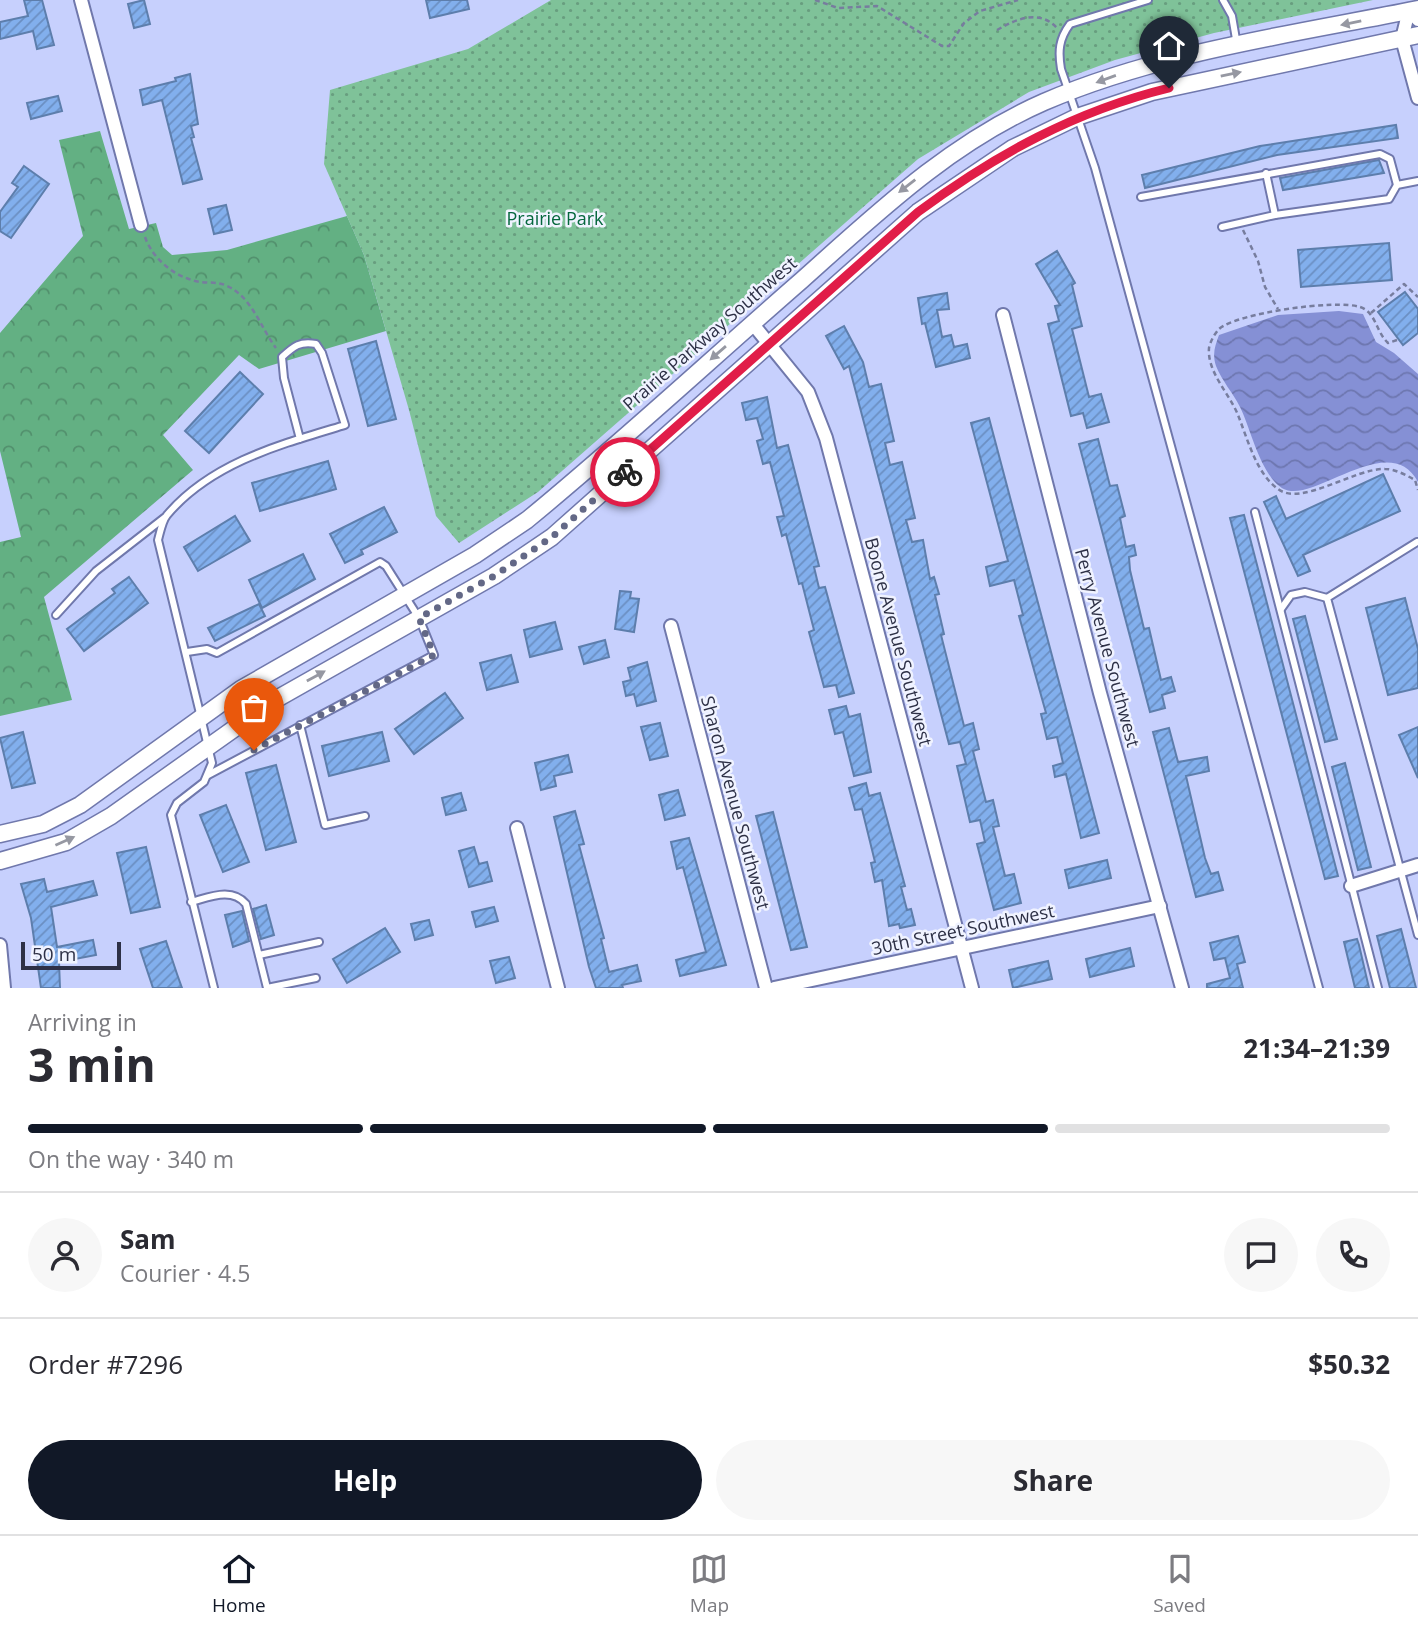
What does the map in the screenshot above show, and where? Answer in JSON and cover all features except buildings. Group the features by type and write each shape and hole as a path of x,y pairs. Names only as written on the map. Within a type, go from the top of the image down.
{"street":[{"path":"81,0 141,225"},
{"path":"1415,13 1410,37 1418,98"},
{"name":"Prairie Parkway Southwest","path":"0,834 43,824 80,805 202,716 276,667 475,555 527,520 903,188 979,136 1067,93 1111,76 1237,46 1415,13"},
{"path":"0,861 66,842 111,816 209,743 273,701 494,576 552,537 938,197 1013,148 1077,117 1174,87 1410,37"},
{"name":"Perry Avenue Southwest","path":"1003,315 1100,693 1182,988"},
{"name":"Boone Avenue Southwest","path":"752,323 771,342 808,392 826,438 972,988"},
{"name":"Sharon Avenue Southwest","path":"671,626 766,988"},
{"path":"517,828 558,988"},
{"path":"1351,886 1418,865"},
{"name":"30th Street Southwest","path":"774,988 1160,906"},
{"path":"0,945 4,988"}],"lane":[{"path":"1148,0 1081,18 1070,24 1062,34 1058,52 1067,93 1095,168 1319,988"},
{"path":"1223,0 1232,16 1237,46"},
{"path":"1141,197 1380,155 1390,159 1397,185 1389,199 1275,215 1222,227"},
{"path":"1266,173 1275,215"},
{"path":"1397,185 1418,181"},
{"path":"56,614 96,571 216,474 265,449 300,439 345,425 329,370 316,344 306,342 296,345 282,356 284,377 300,439"},
{"path":"1255,512 1378,988"},
{"path":"165,516 158,540 212,763 204,782 177,803 171,816 214,988"},
{"path":"1281,609 1291,595 1305,592 1326,598 1418,542"},
{"path":"187,652 207,649 217,653 380,562 406,595 434,655 207,775"},
{"path":"1326,598 1418,935"},
{"path":"300,725 325,825 365,816"},
{"path":"191,902 227,894 240,896 246,904 267,988 316,978"},
{"path":"259,955 320,942"}],"path":[{"path":"815,0 838,8 877,6 902,24 942,46 949,46 957,38 964,23 980,11 1018,0"},
{"path":"997,30 1036,16 1049,19 1062,34"},
{"path":"1241,223 1247,243 1258,261 1265,287 1278,309"},
{"path":"141,225 150,250 170,270 192,280 226,285 254,308 282,356"},
{"path":"1371,313 1404,284 1418,297"},
{"path":"1397,340 1388,343 1381,337 1371,313 1358,306 1278,309 1220,328 1209,344 1210,364 1232,401 1263,474 1279,490 1291,495 1305,494 1369,470 1388,469 1415,480 1418,489"}],"green space":[{"name":"Prairie Park","path":"551,0 1373,0 1214,33 1115,60 1029,92 918,159 538,492 459,543 436,516 409,410 364,255 324,164 330,90 468,49"},
{"path":"100,131 129,229 156,223 163,247 172,255 227,250 347,216 364,255 386,331 259,369 239,355 163,435 193,470 44,597 72,700 0,716 0,542 21,537 0,451 0,333 83,236 59,140"}],"water":[{"path":"1339,311 1363,314 1376,342 1394,353 1418,374 1418,482 1406,468 1392,463 1357,469 1305,489 1291,491 1281,487 1265,469 1240,407 1218,371 1214,354 1219,335 1278,315"}],"way so far":[{"path":"254,750 434,655 419,618 494,576 552,537 625,472"}],"route":[{"path":"625,472 918,212 968,175 1013,148 1077,117 1169,88"}]}
